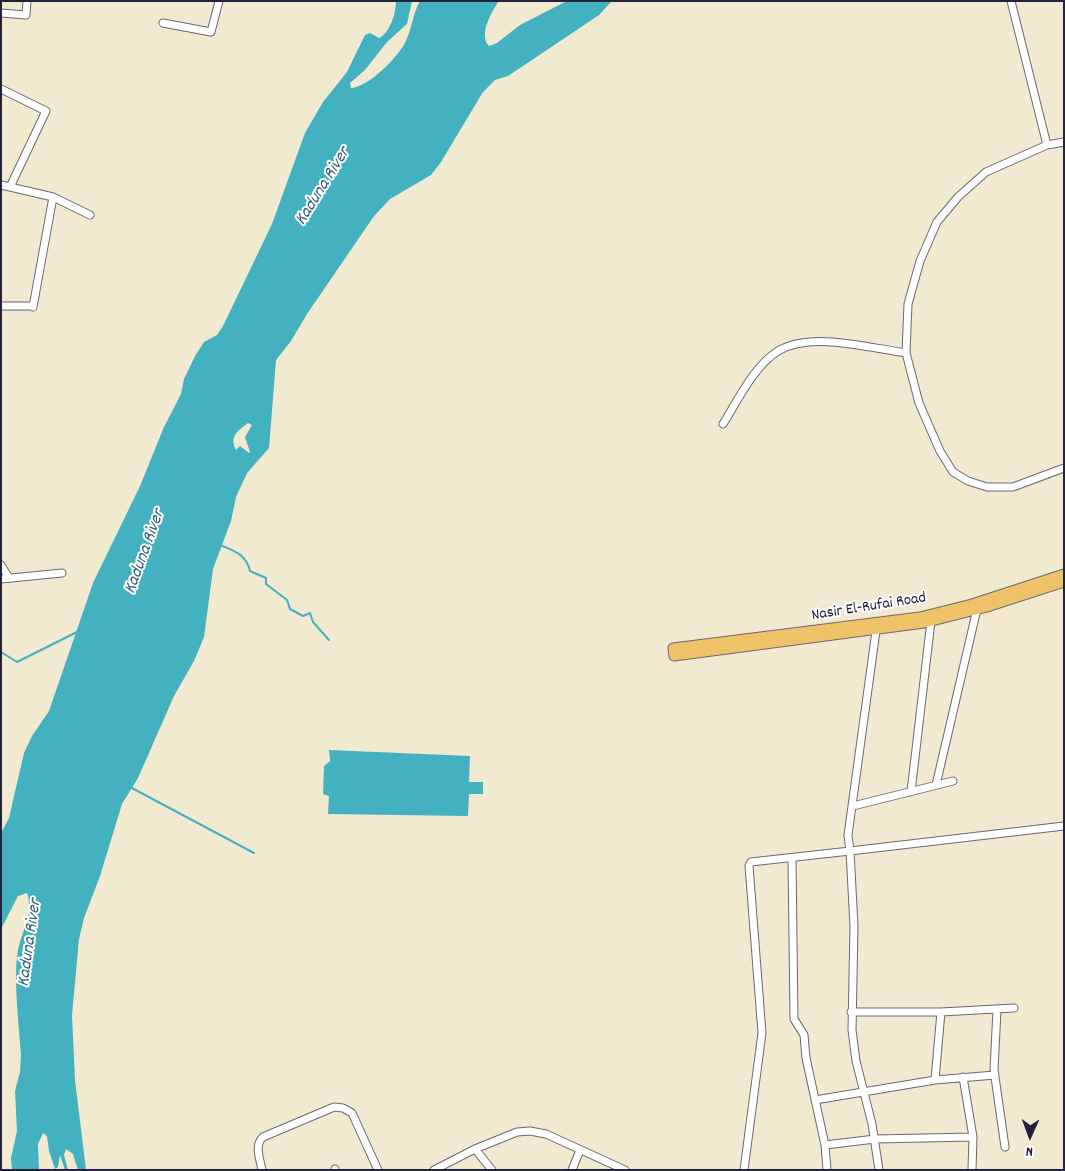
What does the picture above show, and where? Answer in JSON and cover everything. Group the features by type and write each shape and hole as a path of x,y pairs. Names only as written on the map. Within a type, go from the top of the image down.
{"main road":[{"name":"Nasir El-Rufai Road","path":"778,639 920,616 972,604 1064,574"},
{"name":"Nasir El-Rufai Road","path":"778,639 876,631 931,621 1064,582"},
{"path":"673,648 674,656 778,639"}],"street":[{"path":"1,13 26,14 27,1"},
{"path":"163,23 210,32 219,1"},
{"path":"1011,1 1047,145"},
{"path":"1,89 46,111 10,187"},
{"path":"1064,142 1047,145 986,172 958,197 937,222 920,261 908,304 906,353 919,403 940,451 953,472 968,481 988,487 1013,487 1064,468"},
{"path":"1,184 53,197 90,216"},
{"path":"1,306 31,307 53,197"},
{"path":"723,424 760,368 778,351 795,344 811,341 840,343 906,353"},
{"path":"1,565 5,578 62,573"},
{"path":"936,785 977,609"},
{"path":"912,792 931,621"},
{"path":"876,631 848,835 854,926 852,1030 863,1091 875,1139 879,1170"},
{"path":"853,806 953,781"},
{"path":"744,1170 762,1033 751,862 1064,826"},
{"path":"792,858 794,1019 804,1035 806,1058 825,1145 828,1170"},
{"path":"851,1012 941,1012 1014,1008"},
{"path":"997,1010 994,1075 1005,1147"},
{"path":"935,1080 941,1012"},
{"path":"815,1100 935,1080 994,1075"},
{"path":"963,1077 973,1137 972,1170"},
{"path":"262,1170 258,1147 259,1141 263,1137 334,1107 344,1108 352,1112 378,1170"},
{"path":"434,1170 475,1149 517,1132 530,1131 546,1134 625,1170"},
{"path":"825,1145 875,1139 973,1137"},
{"path":"475,1149 492,1170"},
{"path":"572,1170 580,1150"}],"water":[{"name":"Kaduna River","path":"396,1 412,1 407,24 387,42 365,70 350,83 351,88 374,77 397,55 406,41 420,1 499,1 485,30 486,41 489,46 497,43 520,25 567,1 612,1 599,15 508,76 495,80 483,92 441,162 431,175 390,199 374,216 307,314 291,341 276,360 269,448 247,473 236,497 231,521 213,569 204,637 194,661 174,696 138,778 122,804 100,876 84,918 79,939 72,1015 75,1080 86,1170 78,1170 73,1154 66,1149 64,1155 68,1170 65,1170 60,1155 58,1167 55,1169 49,1151 47,1136 43,1133 38,1144 39,1170 12,1170 11,1158 17,1131 15,1091 20,1072 21,1055 16,973 18,950 27,921 29,900 27,893 18,896 1,929 1,833 9,818 24,753 32,736 49,711 93,583 140,486 164,427 181,394 184,379 204,342 217,335 223,326 272,224 305,133 323,102 347,72 365,35 370,33 379,38 383,35 392,22","holes":["248,423 252,425 245,437 250,452 240,446 236,450 234,437"]},
{"path":"329,750 470,756 469,782 483,782 483,794 469,794 468,816 328,814 329,796 323,794 324,766 330,761"}],"waterway":[{"path":"220,545 239,554 246,561 250,571 266,578 266,584 287,600 290,609 303,616 310,613 313,622 329,640 325,635"},
{"path":"1,652 17,662 79,631"},
{"path":"130,787 254,853"}]}
